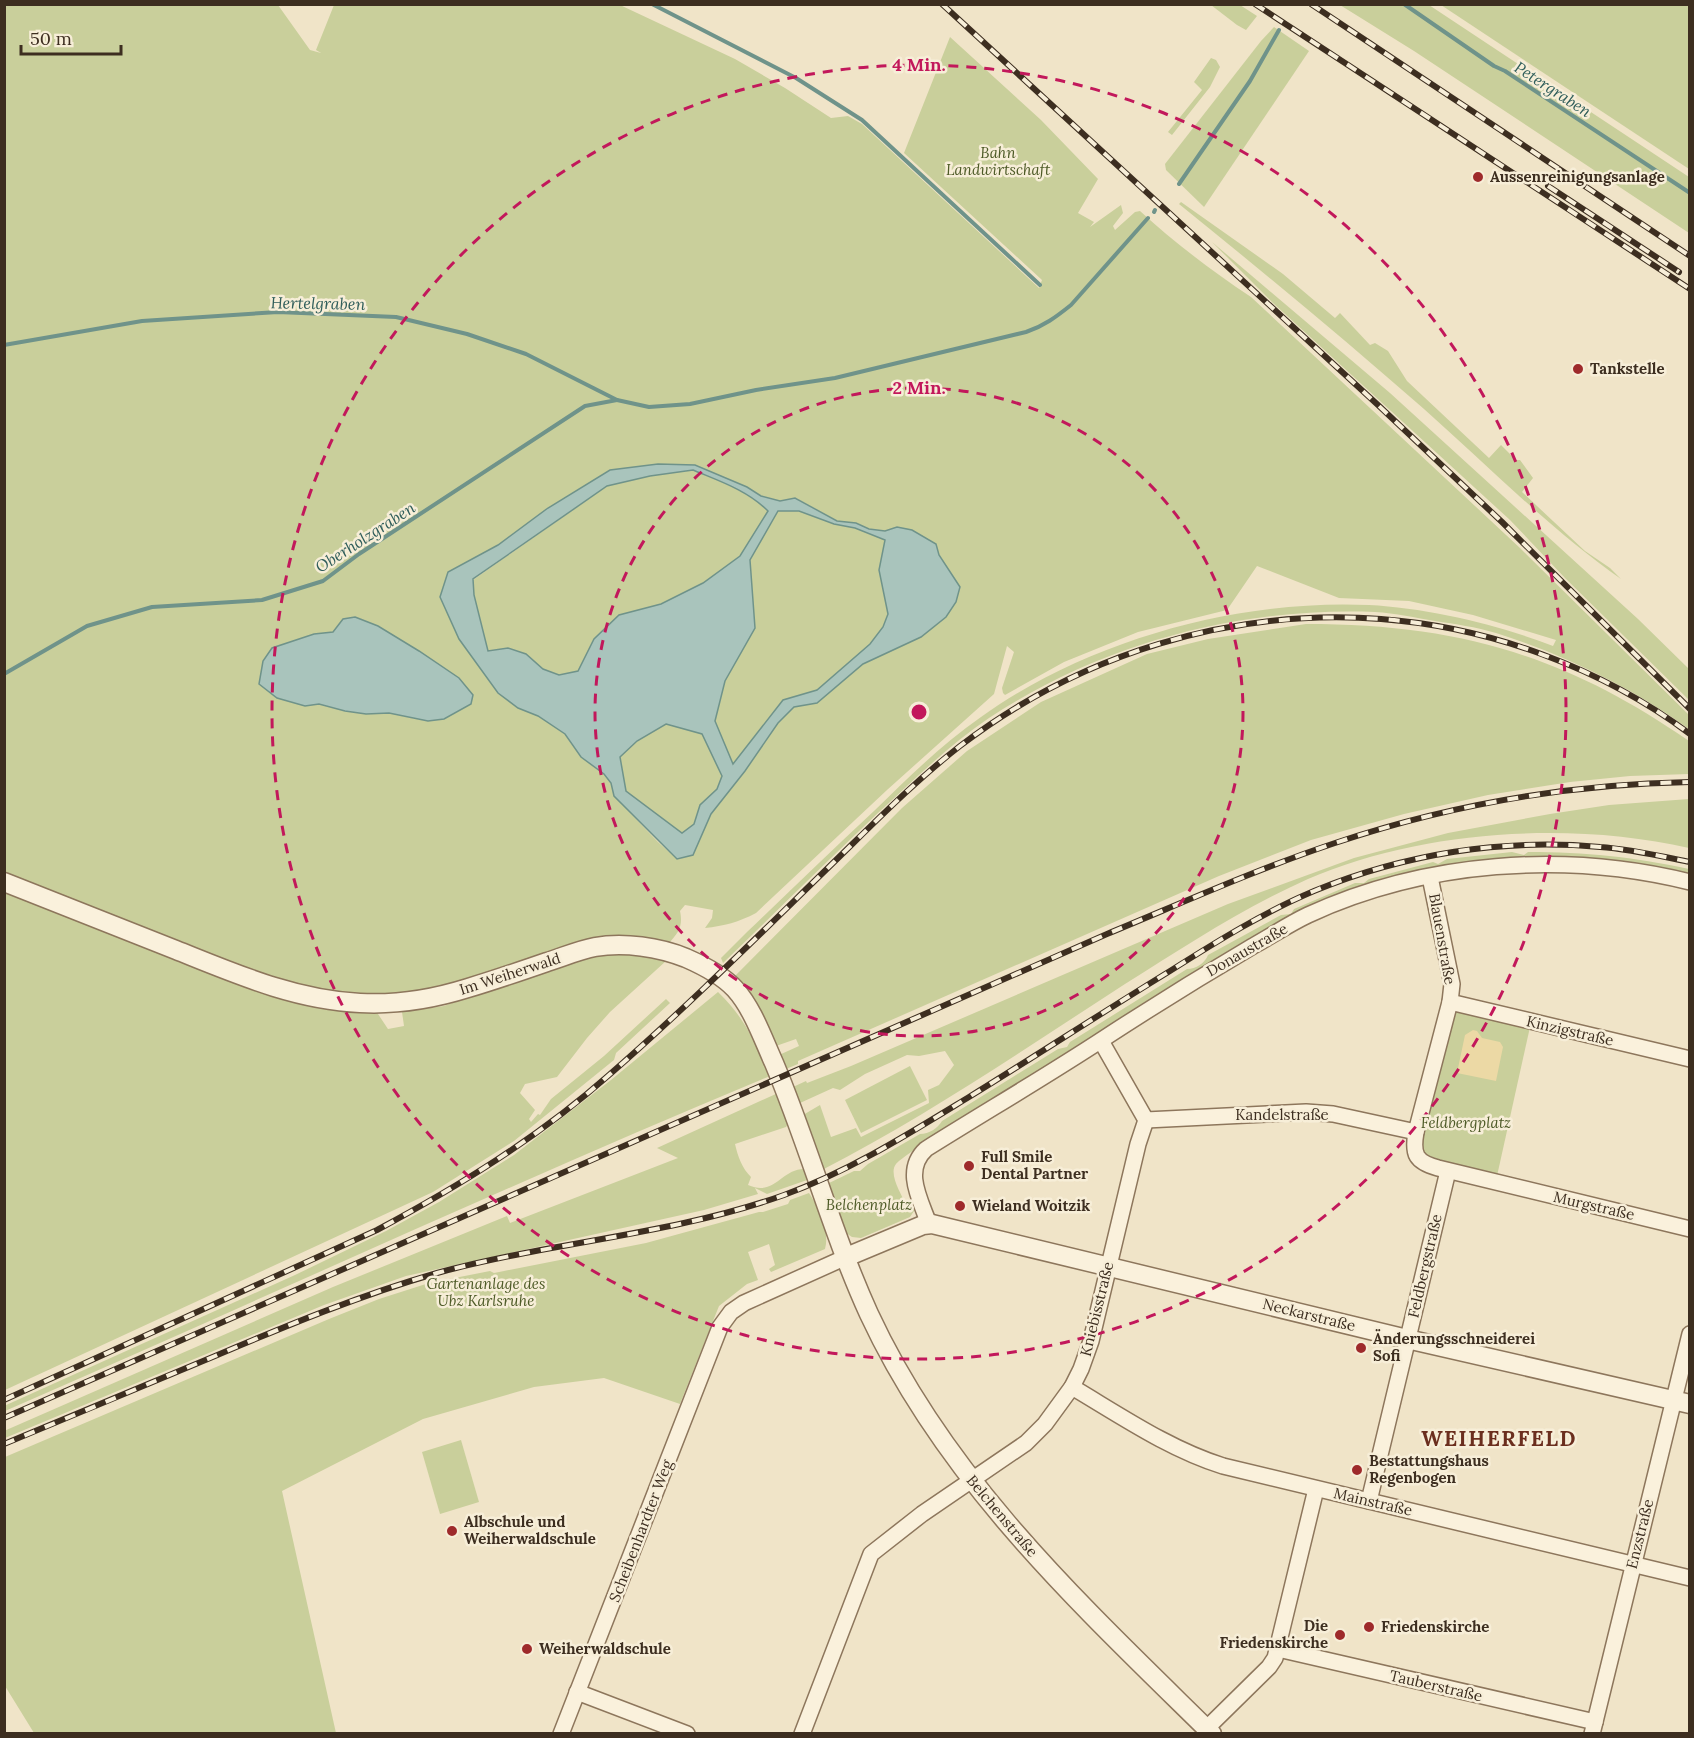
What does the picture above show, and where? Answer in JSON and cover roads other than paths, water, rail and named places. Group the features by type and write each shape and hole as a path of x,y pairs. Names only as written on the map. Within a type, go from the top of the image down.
{"street":[{"name":"Donaustraße","path":"929,1224 914,1179 913,1170 920,1154 1225,963 1308,916 1361,895 1430,876 1514,865 1590,866 1689,882"},
{"name":"Blauenstraße","path":"1430,876 1452,984 1450,1002"},
{"name":"Im Weiherwald","path":"4,882 245,978 287,992 327,1000 362,1004 419,1001 466,989 596,947 648,947 682,956 700,964 729,983 752,1014 795,1112 844,1258"},
{"name":"Kinzigstraße","path":"1450,1002 1689,1059"},
{"path":"1448,1171 1423,1164 1416,1155 1414,1143 1450,1002"},
{"path":"1101,1041 1146,1120"},
{"name":"Kandelstraße","path":"1146,1120 1306,1112 1333,1114 1416,1132"},
{"name":"Kniebisstraße","path":"802,1734 871,1554 922,1514 1026,1443 1058,1408 1072,1387 1091,1341 1146,1120"},
{"name":"Murgstraße","path":"1448,1171 1689,1229"},
{"name":"Feldbergstraße","path":"1369,1501 1448,1171"},
{"path":"844,1258 929,1224"},
{"name":"Neckarstraße","path":"929,1224 1407,1339 1682,1402"},
{"name":"Scheibenhardter Weg","path":"561,1734 720,1327 731,1312 744,1303 844,1258"},
{"name":"Belchenstraße","path":"844,1258 871,1317 908,1388 971,1481 1065,1588 1205,1730"},
{"name":"Enzstraße","path":"1593,1728 1633,1564 1682,1402 1689,1334"},
{"name":"Mainstraße","path":"1072,1387 1159,1438 1200,1458 1689,1578"},
{"path":"1205,1730 1269,1667 1275,1658 1316,1488"},
{"name":"Tauberstraße","path":"1278,1649 1593,1728"},
{"path":"577,1692 687,1734"}],"water":[{"path":"658,464 695,465 747,487 761,496 780,501 795,498 837,521 856,523 869,529 885,531 897,527 912,530 936,544 939,555 960,587 956,602 946,617 921,637 863,664 817,703 794,707 778,723 745,771 711,814 693,855 677,859 614,796 611,783 604,774 581,757 565,734 538,716 518,708 498,693 459,639 440,597 448,572 498,545 548,508 610,470","holes":["693,470 742,492 768,511 740,556 703,583 661,604 619,615 594,639 578,671 559,675 543,669 526,654 508,648 488,651 474,595 473,579 607,486 650,476","778,511 799,511 834,524 855,528 885,540 879,570 888,614 883,627 870,644 817,690 783,700 733,764 715,721 725,681 755,628 750,560","666,724 702,734 722,776 717,789 700,805 694,824 682,833 626,791 620,757 637,741"]},
{"path":"355,617 378,626 459,678 473,695 471,704 444,719 428,721 389,713 366,714 345,711 319,704 305,706 277,698 259,684 263,661 272,648 314,634 333,632 343,619"}],"waterway":[{"path":"652,4 796,78 862,120 1040,285"},
{"name":"Petergraben","path":"1404,4 1494,66 1690,193"},
{"path":"1179,184 1250,81 1279,30"},
{"name":"Hertelgraben","path":"4,345 142,321 278,312 396,317 467,334 526,354 617,400 649,407 690,404 756,390 835,378 1032,330 1050,321 1071,305 1148,218"},
{"name":"Oberholzgraben","path":"4,674 87,626 152,607 262,600 323,581 359,554 585,406 617,400"}],"railway":[{"path":"942,4 1378,405 1502,522 1690,709"},
{"path":"1255,4 1690,289"},
{"path":"1311,4 1690,256"},
{"path":"1548,186 1679,272"},
{"path":"4,1400 377,1230 438,1196 526,1140 582,1098 638,1049 943,759 1006,714 1055,686 1106,662 1159,644 1213,630 1268,621 1324,618 1381,619 1422,624 1463,631 1503,642 1582,671 1620,689 1656,710 1690,734"},
{"path":"4,1418 1107,934 1277,864 1378,830 1510,799 1600,787 1690,782"},
{"path":"4,1444 297,1322 409,1282 480,1262 699,1220 784,1195 832,1175 924,1124 1240,928 1295,899 1348,878 1418,858 1491,847 1527,845 1611,848 1690,862"}],"place":[{"name":"Aussenreinigungsanlage","path":"1478,177"},
{"name":"Tankstelle","path":"1578,369"},
{"name":"Full Smile Dental Partner","path":"969,1166"},
{"name":"Wieland Woitzik","path":"960,1206"},
{"name":"Änderungsschneiderei Sofi","path":"1361,1348"},
{"name":"Bestattungshaus Regenbogen","path":"1357,1470"},
{"name":"Albschule und Weiherwaldschule","path":"452,1531"},
{"name":"Friedenskirche","path":"1369,1627"},
{"name":"Die Friedenskirche","path":"1340,1635"},
{"name":"Weiherwaldschule","path":"527,1649"}],"district":[{"name":"WEIHERFELD","path":"1499,1439"}],"park label":[{"name":"Bahn Landwirtschaft","path":"998,162"},
{"name":"Feldbergplatz","path":"1466,1123"},
{"name":"Belchenplatz","path":"869,1205"},
{"name":"Gartenanlage des Ubz Karlsruhe","path":"486,1292"}]}
